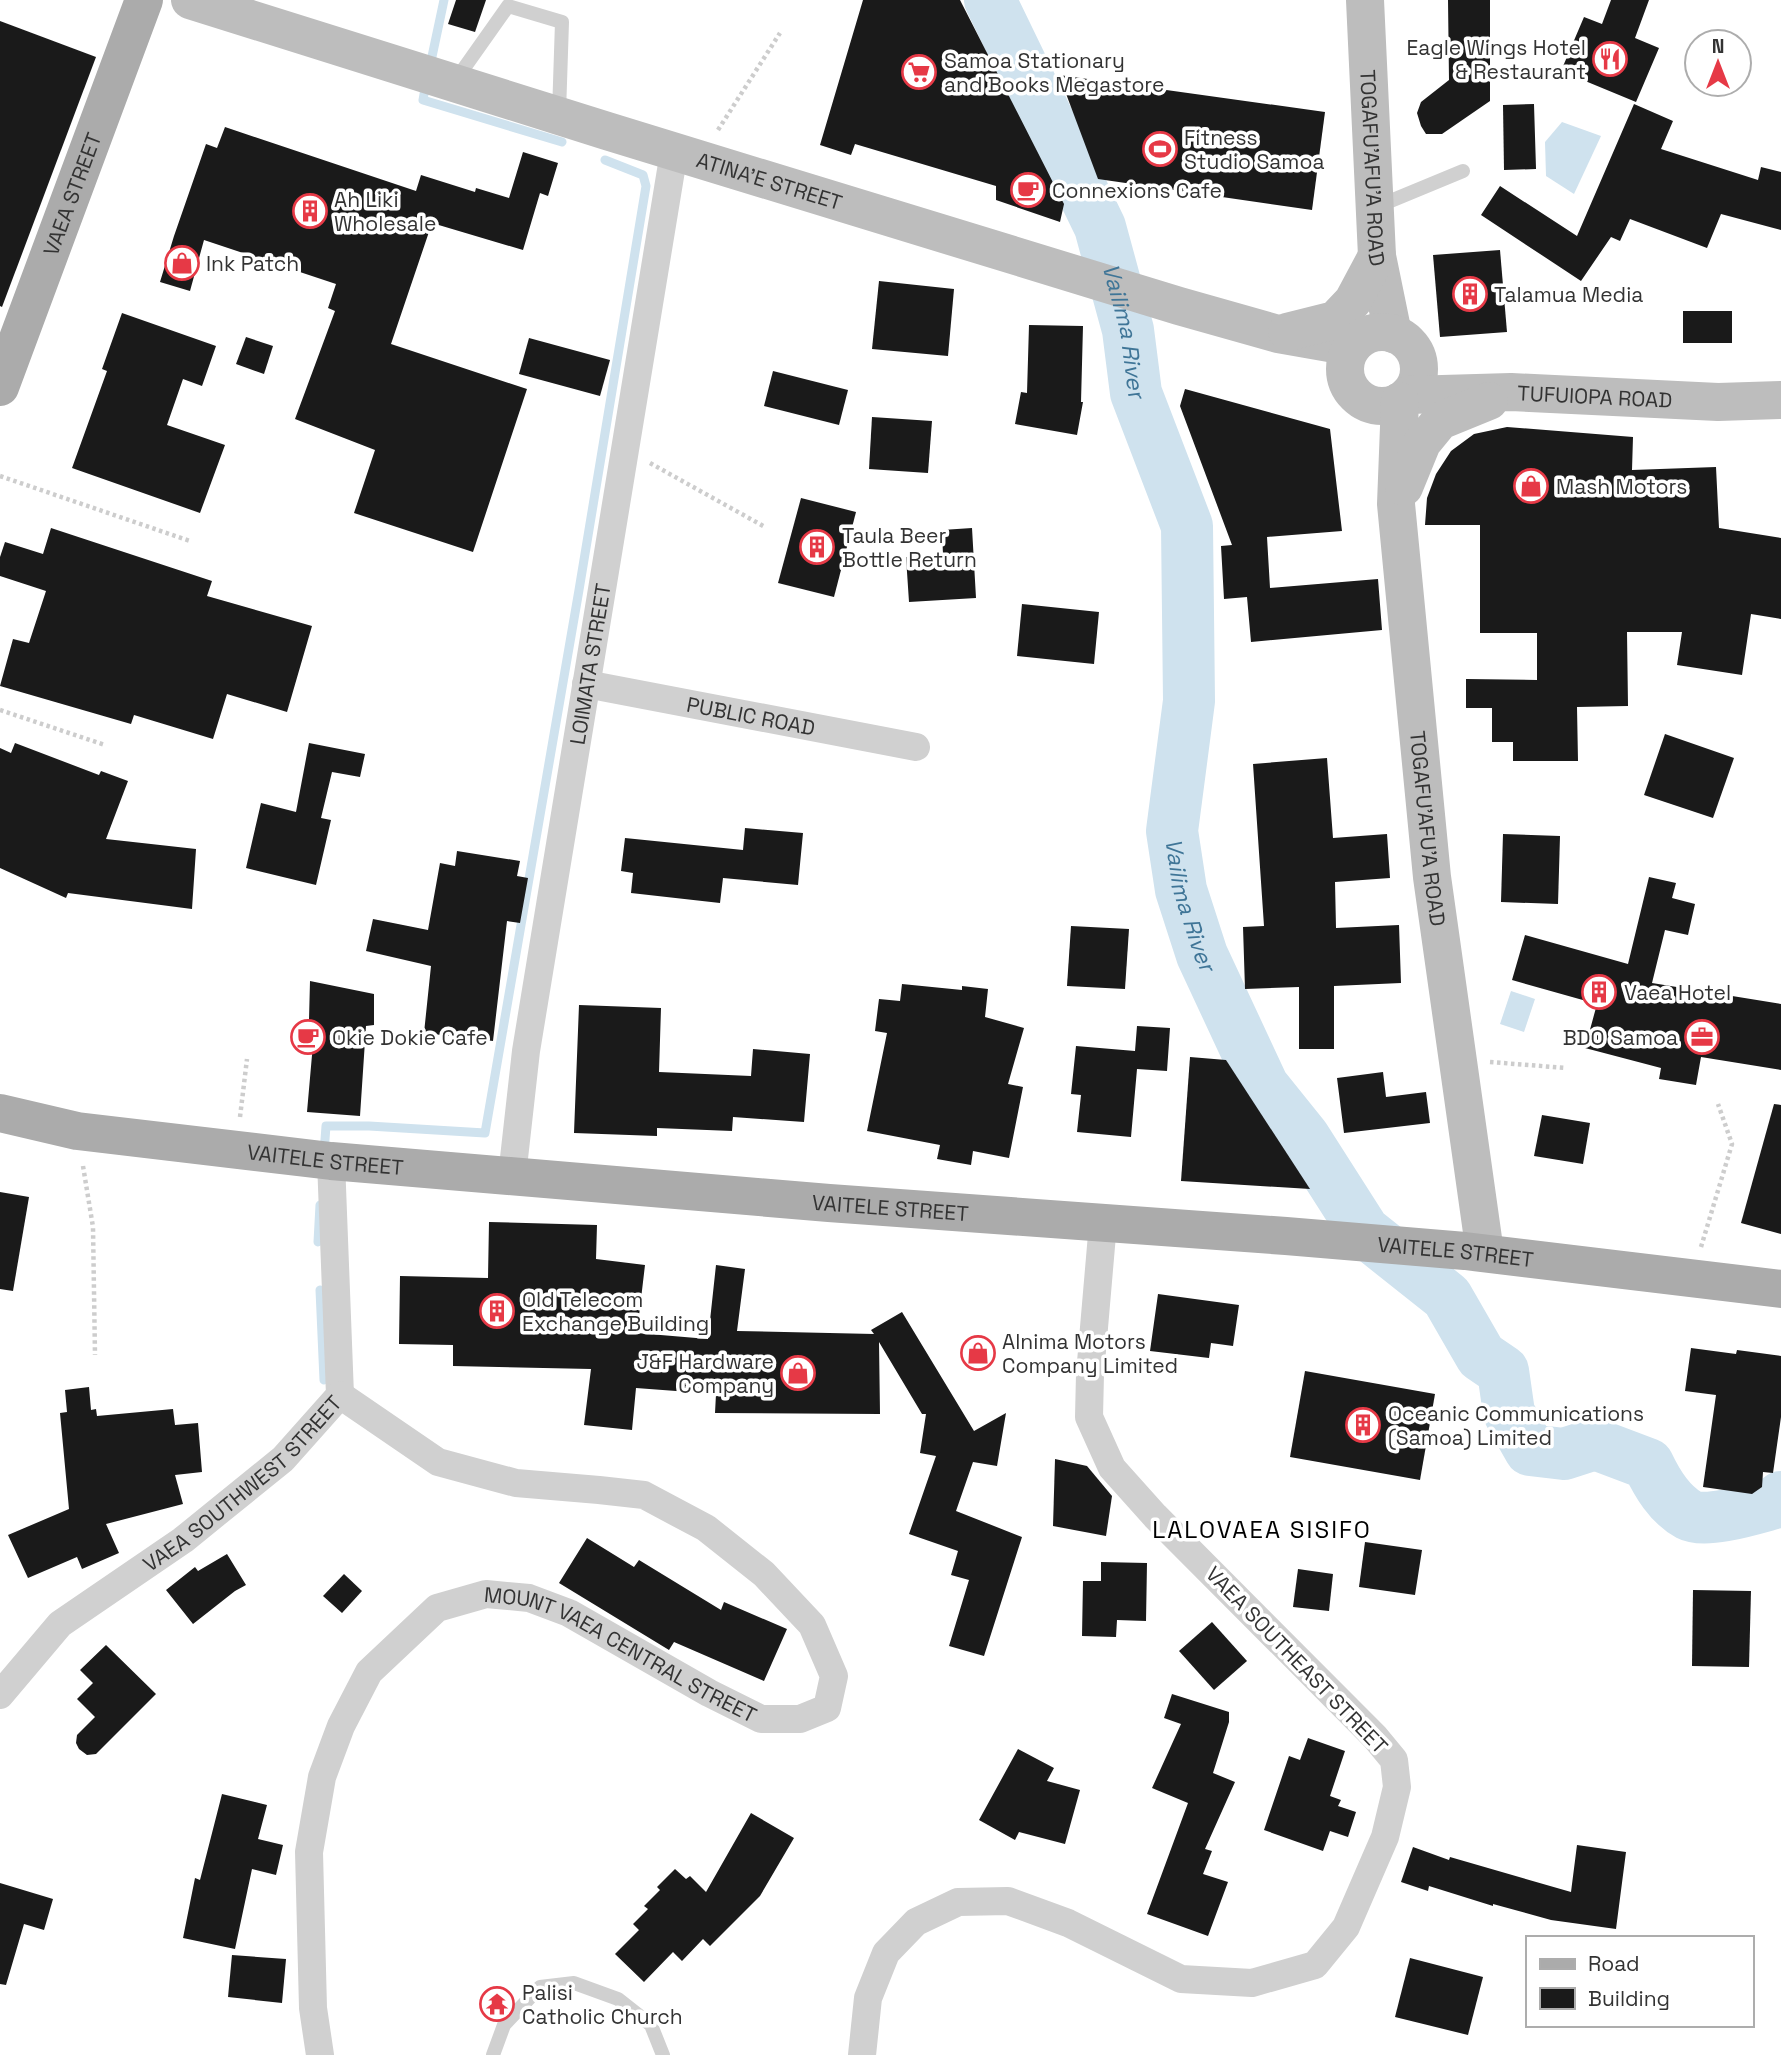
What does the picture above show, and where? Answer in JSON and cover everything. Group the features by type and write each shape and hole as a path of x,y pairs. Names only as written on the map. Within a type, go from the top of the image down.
{"main road":[{"name":"VAEA STREET","path":"0,387 144,0"},
{"name":"ATINA'E STREET","path":"190,0 686,156 1278,334"},
{"name":"TOGAFU'AFU'A ROAD","path":"1365,0 1380,369 1396,504 1432,877 1458,1060 1475,1252"},
{"path":"1278,334 1335,320 1353,301 1377,256"},
{"path":"1278,334 1380,369"},
{"name":"TUFUIOPA ROAD","path":"1380,369 1511,393 1708,402 1781,400"},
{"path":"1396,504 1422,443 1440,421 1511,393"},
{"name":"VAITELE STREET","path":"0,1113 77,1131 331,1161 815,1202 1475,1252 1781,1289"}],"street":[{"name":"LOIMATA STREET","path":"512,1176 526,1051 625,449 686,156"},
{"name":"PUBLIC ROAD","path":"586,684 916,747"},
{"name":"VAEA SOUTHWEST STREET","path":"0,1695 60,1624 183,1540 283,1459 340,1395 331,1161"},
{"name":"VAEA SOUTHEAST STREET","path":"862,2055 868,1998 886,1953 916,1922 958,1902 1008,1901 1068,1923 1181,1979 1252,1983 1315,1965 1346,1927 1385,1837 1397,1787 1394,1760 1375,1737 1155,1516 1112,1468 1089,1417 1103,1223"},
{"name":"MOUNT VAEA CENTRAL STREET","path":"320,2055 313,2008 309,1852 322,1777 341,1726 369,1672 437,1608 486,1594 529,1598 569,1613 709,1693 761,1719 800,1719 827,1708 834,1676 812,1625 764,1574 706,1528 644,1495 516,1483 438,1462 340,1395"}],"lane":[{"path":"438,77 508,6 562,22 559,115"},
{"path":"1374,207 1463,171"},
{"path":"494,2055 504,2025 540,1987 574,1983 618,1999 650,2025 663,2055"}],"path":[{"path":"686,156 780,33"},
{"path":"625,449 765,527"},
{"path":"0,476 190,541"},
{"path":"0,710 105,745"},
{"path":"236,1149 247,1059"},
{"path":"1458,1060 1566,1069"},
{"path":"1692,1278 1732,1144 1718,1104"},
{"path":"77,1131 93,1227 95,1354"}],"water":[{"path":"1562,122 1601,136 1574,194 1546,176 1545,142"},
{"path":"1511,991 1535,999 1524,1032 1500,1024"}],"building":[{"path":"456,0 486,0 475,32 448,24"},
{"name":"Samoa Stationary and Books Megastore","path":"863,0 960,0 1064,204 1060,222 996,200 996,186 855,144 851,155 820,145"},
{"path":"1448,0 1490,0 1490,101 1442,134 1426,134 1417,113 1421,102 1449,80"},
{"name":"Eagle Wings Hotel & Restaurant","path":"1611,0 1649,0 1635,38 1659,48 1636,102 1561,71 1584,17 1602,24"},
{"path":"0,21 96,57 2,307 0,306"},
{"path":"1059,75 1325,112 1312,210 1098,179"},
{"path":"1534,104 1536,169 1504,170 1503,105"},
{"path":"1634,104 1673,121 1661,149 1758,180 1761,167 1781,172 1781,230 1721,214 1707,248 1630,219 1620,241 1611,237 1581,281 1481,215 1500,186 1577,236"},
{"path":"225,127 416,191 421,175 475,192 476,188 509,198 523,152 558,163 548,196 540,193 523,250 432,223 391,344 527,389 473,552 354,513 375,450 295,419 335,311 328,308 336,284 204,240 190,291 160,282 206,144 217,148"},
{"name":"Talamua Media","path":"1500,250 1507,332 1440,337 1433,255"},
{"path":"879,281 954,289 948,356 872,349"},
{"path":"1683,311 1732,311 1732,343 1683,343"},
{"path":"122,313 216,346 202,386 183,379 167,425 225,445 200,513 72,468 107,371 102,369"},
{"path":"1029,325 1083,326 1083,402 1077,435 1015,424 1021,392 1027,393"},
{"path":"246,337 273,346 264,374 236,364"},
{"path":"529,338 610,360 600,396 519,374"},
{"path":"773,371 848,390 839,425 764,406"},
{"path":"1185,389 1330,429 1342,531 1267,537 1270,588 1378,579 1382,630 1251,642 1247,597 1224,599 1221,546 1232,545 1180,406"},
{"path":"872,417 932,421 928,473 869,469"},
{"path":"1507,427 1633,437 1632,470 1716,467 1719,528 1781,538 1781,619 1751,614 1742,675 1677,665 1682,632 1627,632 1628,706 1577,707 1578,761 1513,761 1513,742 1492,742 1492,708 1466,708 1466,679 1537,680 1537,633 1480,633 1480,525 1425,525 1427,498 1436,474 1451,451 1474,434"},
{"name":"Taula Beer Bottle Return","path":"801,498 856,512 834,597 778,583"},
{"path":"51,528 212,581 207,596 312,626 287,712 227,694 213,739 134,715 131,724 0,686 13,639 29,643 46,591 0,576 0,557 5,542 43,554"},
{"path":"972,528 976,598 909,602 906,557 943,555 942,530"},
{"path":"1022,604 1099,612 1094,664 1017,656"},
{"path":"1665,734 1734,758 1713,818 1644,795"},
{"path":"15,743 99,775 101,771 128,781 106,839 196,849 192,909 68,893 66,898 0,868 0,748 11,753"},
{"path":"309,743 365,754 360,777 332,772 321,818 331,820 316,885 246,868 261,803 296,812"},
{"path":"1327,758 1333,838 1387,834 1390,878 1335,882 1336,928 1399,925 1401,983 1334,986 1334,1049 1299,1049 1299,987 1245,989 1243,927 1264,926 1253,764"},
{"path":"745,828 803,833 798,885 723,878 720,903 631,893 633,873 621,871 625,838 743,850"},
{"path":"1503,834 1560,836 1558,904 1501,902"},
{"path":"457,851 520,861 517,876 528,878 520,923 507,921 493,1041 424,1033 431,966 366,951 373,919 428,930 440,863 455,866"},
{"path":"1649,877 1676,883 1672,898 1695,904 1688,935 1665,930 1652,983 1781,1004 1781,1070 1701,1057 1696,1085 1659,1079 1661,1068 1585,1048 1597,1004 1512,980 1525,935 1628,964"},
{"path":"1071,926 1129,929 1125,989 1067,986"},
{"path":"310,981 374,994 374,1025 366,1026 360,1116 307,1112 315,1021 309,1020"},
{"path":"902,984 962,990 962,986 988,989 985,1017 1024,1028 1008,1084 1023,1087 1009,1158 973,1151 971,1165 937,1159 940,1145 867,1131 887,1033 875,1031 879,999 900,1001"},
{"path":"579,1005 661,1008 659,1072 751,1076 753,1049 810,1054 804,1122 733,1117 732,1131 657,1128 657,1136 574,1133"},
{"path":"1137,1026 1170,1028 1167,1071 1137,1069 1131,1137 1077,1132 1081,1095 1071,1094 1076,1046 1135,1051"},
{"path":"1190,1057 1226,1060 1310,1189 1181,1181"},
{"path":"1383,1072 1386,1097 1426,1092 1430,1123 1344,1133 1337,1078"},
{"path":"1774,1104 1781,1105 1781,1234 1741,1223"},
{"path":"1542,1115 1590,1123 1583,1164 1534,1156"},
{"path":"0,1192 29,1197 13,1291 0,1289"},
{"path":"489,1222 597,1225 596,1259 645,1265 637,1333 708,1339 716,1265 745,1269 737,1331 874,1334 871,1330 902,1312 974,1431 1006,1413 997,1466 973,1462 956,1511 1022,1537 984,1656 949,1646 969,1580 951,1575 958,1551 909,1534 936,1456 920,1453 926,1414 922,1414 879,1342 880,1414 715,1413 716,1394 636,1388 632,1430 584,1425 591,1369 453,1366 453,1345 399,1344 400,1276 488,1278"},
{"path":"1158,1294 1239,1305 1233,1346 1211,1343 1209,1358 1150,1351"},
{"path":"1691,1348 1781,1356 1781,1417 1773,1473 1763,1472 1762,1487 1752,1494 1703,1487 1716,1395 1685,1391"},
{"name":"Oceanic Communications (Samoa) Limited","path":"1305,1371 1435,1394 1420,1480 1290,1457"},
{"path":"89,1387 91,1410 96,1409 97,1416 173,1409 175,1425 198,1423 202,1472 175,1475 183,1504 106,1524 119,1553 82,1569 77,1557 28,1578 8,1535 69,1509 60,1413 67,1412 65,1390"},
{"path":"1055,1459 1087,1466 1112,1496 1106,1536 1053,1526"},
{"path":"587,1538 634,1567 639,1560 721,1610 724,1602 787,1629 764,1681 674,1642 669,1650 559,1583"},
{"path":"1365,1542 1422,1550 1415,1595 1359,1587"},
{"path":"227,1554 246,1585 193,1624 166,1590 195,1567 198,1571"},
{"path":"1101,1562 1147,1563 1146,1621 1117,1620 1116,1637 1082,1636 1083,1581 1101,1581"},
{"path":"1298,1569 1333,1574 1329,1611 1293,1607"},
{"path":"344,1574 362,1591 342,1613 323,1596"},
{"path":"1693,1590 1751,1591 1749,1667 1692,1666"},
{"path":"1212,1622 1247,1661 1214,1690 1179,1651"},
{"path":"106,1645 156,1694 96,1754 87,1755 76,1743 77,1735 95,1717 77,1699 93,1683 80,1670"},
{"path":"1172,1694 1229,1712 1229,1722 1213,1773 1235,1782 1205,1849 1212,1851 1203,1874 1228,1882 1208,1936 1147,1914 1188,1803 1152,1788 1181,1724 1164,1718"},
{"path":"1308,1738 1345,1751 1330,1796 1341,1800 1338,1806 1356,1812 1348,1837 1330,1831 1323,1851 1264,1830 1289,1756 1300,1760"},
{"path":"1018,1749 1054,1768 1047,1781 1080,1790 1065,1844 1019,1832 1015,1840 979,1820"},
{"path":"222,1794 267,1805 258,1839 283,1845 276,1875 252,1869 235,1949 183,1938 195,1878 200,1880"},
{"path":"751,1813 794,1838 760,1896 710,1946 703,1939 682,1961 673,1952 644,1982 615,1954 639,1930 633,1924 648,1909 644,1906 660,1890 657,1887 675,1869 686,1879 690,1876 706,1892"},
{"path":"1577,1845 1626,1852 1616,1929 1551,1920 1429,1886 1428,1891 1401,1882 1413,1847 1449,1860 1450,1857 1571,1892"},
{"path":"0,1883 53,1899 44,1930 24,1924 6,1985 0,1984"},
{"path":"232,1955 286,1959 282,2003 228,1997"},
{"path":"1410,1958 1483,1977 1468,2035 1395,2017"}],"waterway":[{"path":"430,66 444,0"},
{"name":"Vailima River","path":"990,0 1100,227 1128,330 1136,393 1187,526 1189,701 1172,831 1181,890 1202,955 1263,1086 1304,1137 1364,1231 1447,1297 1481,1356 1503,1371 1509,1413 1530,1450 1564,1454 1595,1444 1648,1464 1670,1499 1689,1515 1697,1517 1707,1518 1744,1511 1775,1503 1781,1497"},
{"path":"426,83 423,100 562,142"},
{"path":"324,1153 326,1126 485,1133 646,186 643,175 605,160"},
{"path":"318,1242 320,1205"},
{"path":"320,1290 324,1380"}],"place":[{"name":"Eagle Wings Hotel & Restaurant","path":"1610,59"},
{"name":"Samoa Stationary and Books Megastore","path":"919,72"},
{"name":"Fitness Studio Samoa","path":"1160,149"},
{"name":"Connexions Cafe","path":"1028,190"},
{"name":"Ah Liki Wholesale","path":"310,211"},
{"name":"Ink Patch","path":"182,263"},
{"name":"Talamua Media","path":"1470,294"},
{"name":"Mash Motors","path":"1531,486"},
{"name":"Taula Beer Bottle Return","path":"817,547"},
{"name":"Vaea Hotel","path":"1599,992"},
{"name":"Okie Dokie Cafe","path":"308,1037"},
{"name":"BDO Samoa","path":"1702,1037"},
{"name":"Old Telecom Exchange Building","path":"497,1311"},
{"name":"Alnima Motors Company Limited","path":"978,1353"},
{"name":"J&F Hardware Company","path":"798,1373"},
{"name":"Oceanic Communications (Samoa) Limited","path":"1363,1425"},
{"name":"Palisi Catholic Church","path":"497,2004"}],"district":[{"name":"LALOVAEA SISIFO","path":"1262,1529"}]}
